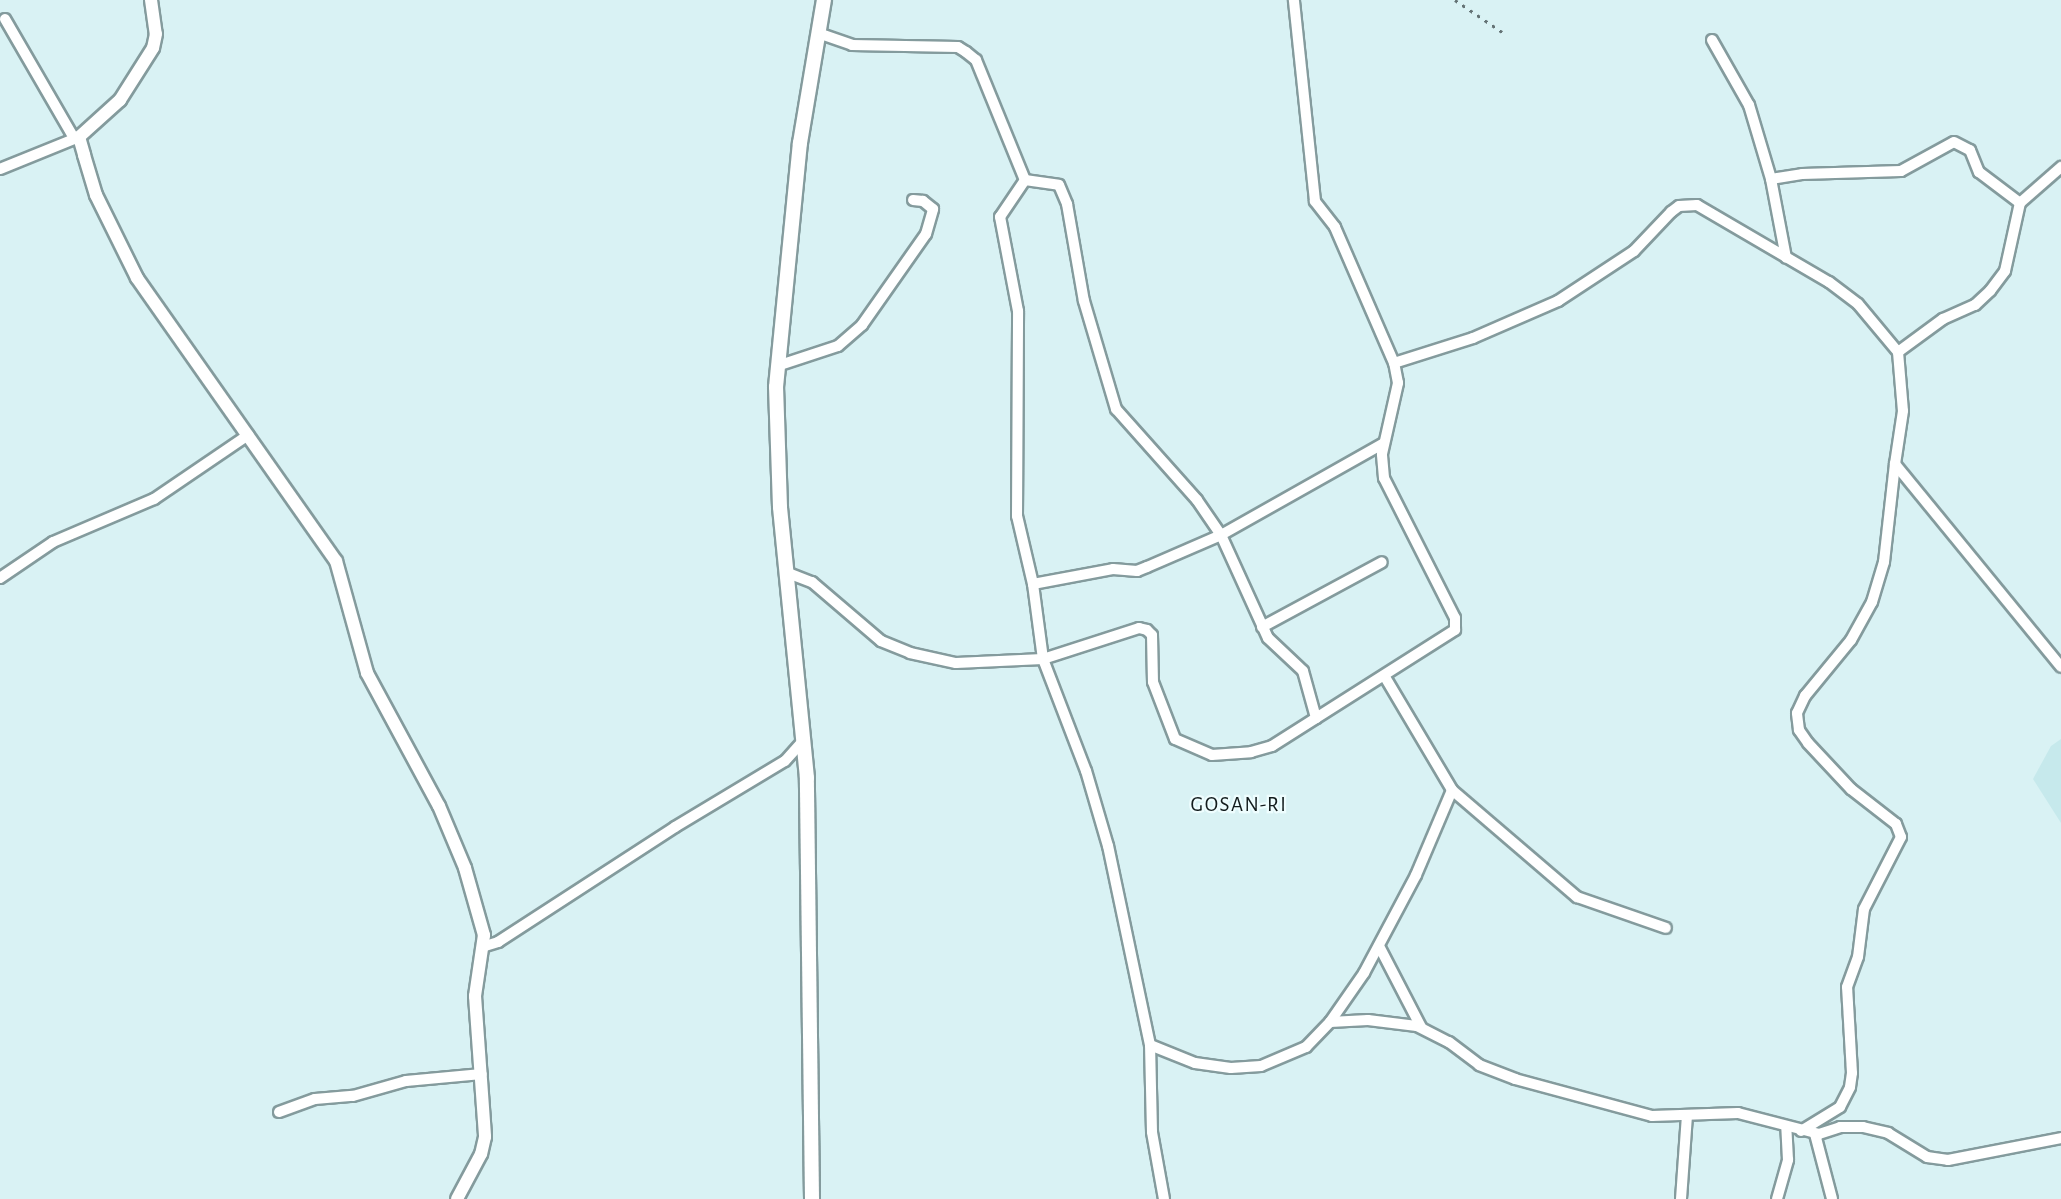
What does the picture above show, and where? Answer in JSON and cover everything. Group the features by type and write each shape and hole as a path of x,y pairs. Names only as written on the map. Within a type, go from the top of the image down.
{"main road":[{"path":"812,1199 810,885 804,740 780,507 777,366 802,126 824,0"}],"street":[{"path":"0,169 76,138 120,100 153,48 156,34 150,0"},
{"path":"788,573 812,582 881,641 910,653 966,664 1043,659 1139,628 1147,630 1152,635 1153,682 1175,739 1212,755 1251,752 1272,746 1385,677 1451,633 1456,624 1384,478 1384,443 1398,383 1394,363 1335,227 1315,201 1294,0"},
{"path":"5,19 76,138 96,195 137,278 336,561 367,673 450,830 483,923 483,947 475,996 482,1074 484,1144 457,1199"},
{"path":"818,33 852,45 958,47 966,52 976,60 1025,180"},
{"path":"1712,40 1744,92 1771,180 1786,258"},
{"path":"1771,180 1802,174 1901,171 1954,142 1971,150 1979,172 2020,203"},
{"path":"1898,351 1943,319 1975,305 2001,278 2020,203 2061,167"},
{"path":"1025,180 1059,185 1067,204 1084,301 1116,409 1197,500 1221,535 1268,638 1303,671 1316,718"},
{"path":"1025,180 1000,217 1018,311 1017,516 1033,584 1043,659 1086,771 1108,846 1150,1045 1152,1132 1164,1199"},
{"path":"777,366 838,346 862,325 926,234 933,209 923,201 913,200"},
{"path":"1394,363 1473,338 1558,302 1634,251 1662,218 1679,206 1698,205 1846,294 1898,351 1903,411 1884,562 1872,602 1851,639 1805,696 1797,713 1799,730 1808,743 1851,789 1896,824 1901,837 1864,909 1858,957 1847,987 1852,1073 1850,1087 1840,1107 1802,1131"},
{"path":"0,578 53,542 154,499 249,435"},
{"path":"1033,584 1113,569 1137,571 1221,535 1384,443"},
{"path":"1895,464 2061,667"},
{"path":"1262,627 1382,561"},
{"path":"1385,677 1452,790 1576,897 1666,928"},
{"path":"483,947 498,942 675,826 786,761 804,740"},
{"path":"1150,1045 1196,1063 1251,1067 1306,1047 1330,1022 1379,946 1416,875 1452,790"},
{"path":"1379,946 1421,1027"},
{"path":"1330,1022 1368,1020 1421,1027 1449,1042 1479,1065 1529,1084 1635,1113 1687,1115 1738,1113 1815,1134 1840,1127 1876,1129 1927,1157 1948,1160 2061,1138"},
{"path":"279,1112 315,1099 353,1095 406,1081 482,1074"},
{"path":"1681,1199 1687,1115"},
{"path":"1777,1199 1788,1160 1786,1127"},
{"path":"1815,1134 1832,1199"}],"shaded area":[{"path":"2061,739 2061,823 2033,779 2051,746"}],"railway":[{"path":"1455,0 1502,32"}],"district":[{"name":"GOSAN-RI","path":"1239,805"}]}
